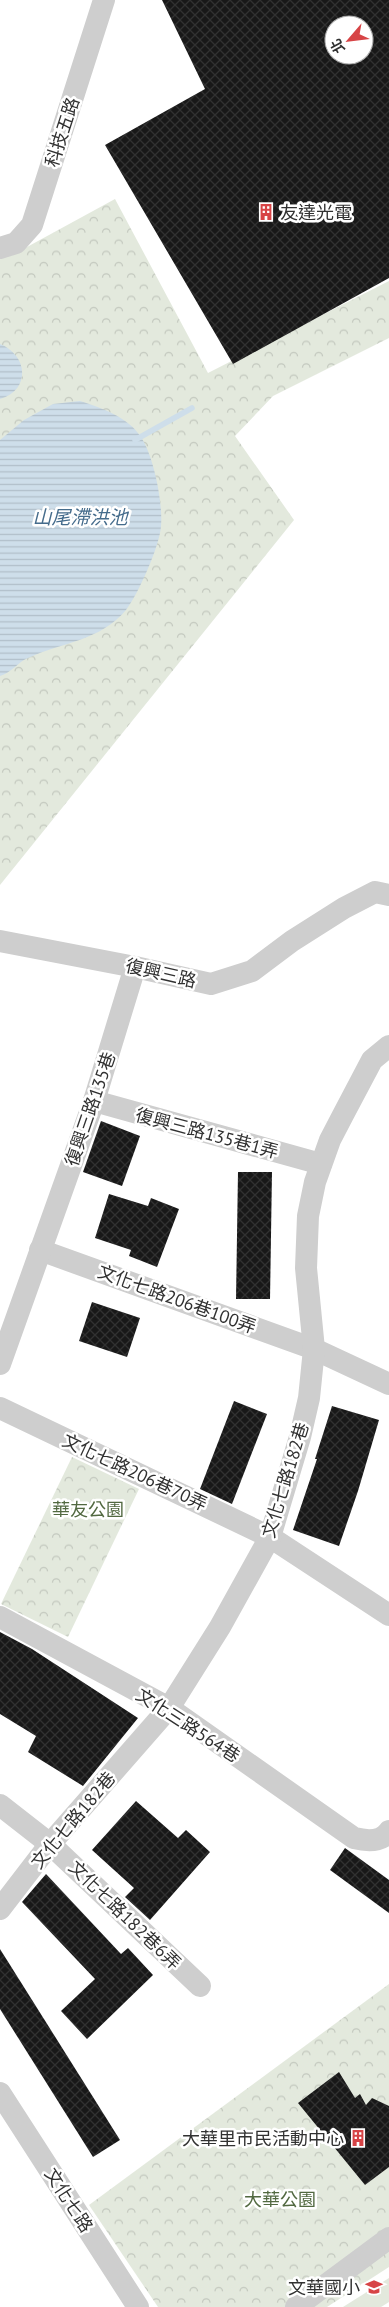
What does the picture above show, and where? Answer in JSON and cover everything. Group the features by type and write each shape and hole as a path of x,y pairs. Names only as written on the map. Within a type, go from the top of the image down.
{"street":[{"name":"科技五路","path":"0,248 16,243 32,224 104,0"},
{"name":"復興三路","path":"0,941 135,966 211,984 252,971 308,931 344,908 375,892 389,895"},
{"name":"復興三路135巷","path":"0,1364 94,1101 135,966"},
{"name":"文化七路182巷","path":"0,1909 50,1844 169,1708 220,1627 270,1537 300,1436 309,1398 314,1349 306,1268 308,1216 321,1164 330,1140 372,1060 389,1046"},
{"name":"復興三路135巷1弄","path":"94,1101 321,1164"},
{"name":"文化七路206巷100弄","path":"40,1250 314,1349 389,1384"},
{"name":"文化七路206巷70弄","path":"0,1408 270,1537 389,1616"},
{"name":"文化三路564巷","path":"0,1617 169,1708 354,1838 379,1836"},
{"name":"文化七路182巷6弄","path":"0,1805 50,1844 200,1986"},
{"name":"文化七路","path":"0,2093 138,2307"},
{"path":"296,2307 389,2238"}],"green space":[{"path":"115,199 208,373 389,281 389,338 273,396 235,436 294,520 0,885 0,258 16,253"},
{"name":"華友公園","path":"72,1457 139,1489 68,1637 1,1604"},
{"name":"大華公園","path":"389,1984 389,2267 327,2307 158,2307 89,2205"},
{"path":"389,2278 389,2302 381,2307 343,2307"}],"water":[{"path":"0,344 16,356 22,372 21,381 17,388 10,395 0,399"},
{"name":"山尾滯洪池","path":"80,401 106,410 122,419 136,430 146,446 154,468 161,505 161,526 157,545 148,570 131,603 116,620 93,635 28,658 0,676 0,440 24,420 53,404"}],"building":[{"name":"友達光電","path":"162,0 389,0 389,278 233,364 105,145 205,89"},
{"path":"101,1121 140,1136 122,1186 83,1172"},
{"path":"238,1172 272,1172 270,1299 236,1299"},
{"path":"109,1194 148,1206 151,1198 179,1209 157,1267 129,1256 131,1250 95,1238"},
{"path":"92,1302 140,1318 127,1357 79,1341"},
{"path":"234,1401 267,1414 232,1504 200,1489"},
{"path":"332,1406 379,1420 339,1546 293,1530 317,1459 315,1459"},
{"path":"0,1632 32,1649 138,1718 83,1786 28,1752 36,1736 0,1714"},
{"path":"136,1801 178,1838 186,1830 210,1852 150,1920 125,1897 134,1888 92,1850"},
{"path":"345,1848 389,1880 389,1913 330,1870"},
{"path":"46,1874 121,1954 128,1948 153,1975 87,2039 61,2011 95,1979 22,1902"},
{"path":"0,1949 120,2140 93,2157 0,2009"},
{"name":"大華里市民活動中心","path":"339,2072 355,2098 360,2094 366,2105 372,2098 389,2106 389,2167 365,2185 298,2103"}],"waterway":[{"path":"135,440 192,408"}],"place":[{"name":"友達光電","path":"266,212"},
{"name":"大華里市民活動中心","path":"358,2138"},
{"name":"文華國小","path":"374,2287"}]}
